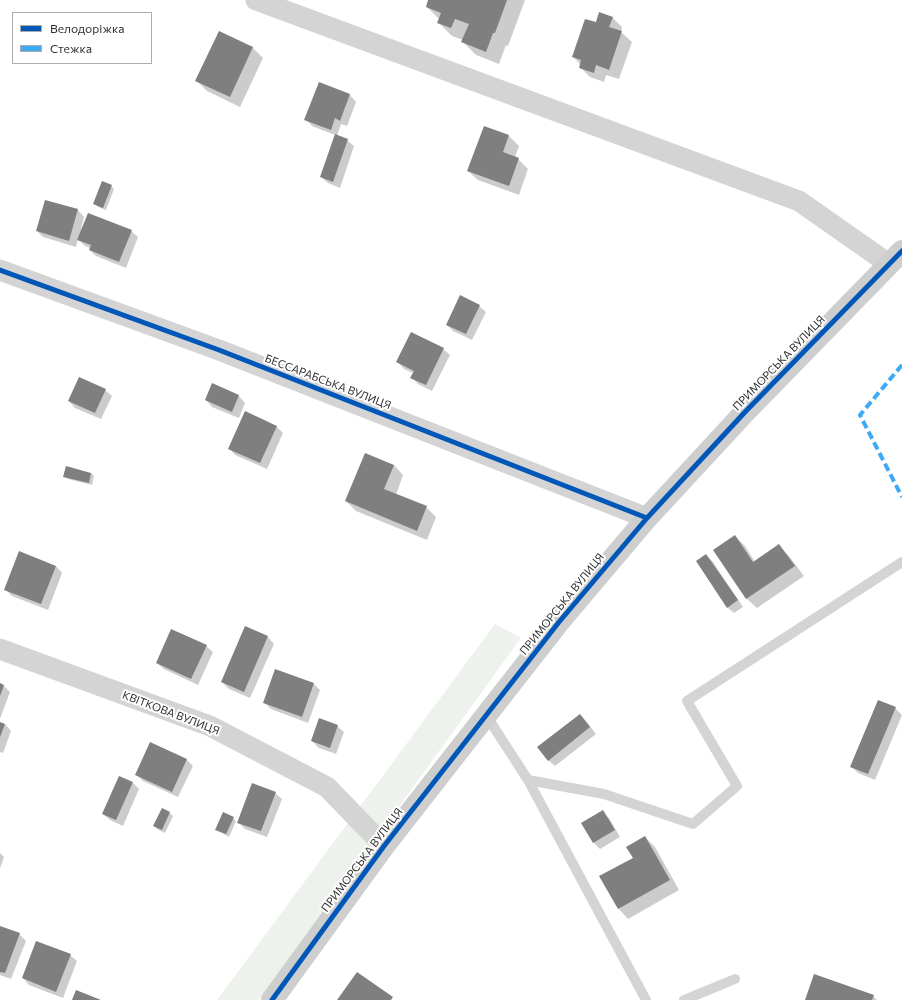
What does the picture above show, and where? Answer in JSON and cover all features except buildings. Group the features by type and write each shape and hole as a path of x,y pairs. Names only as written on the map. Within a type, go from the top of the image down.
{"street":[{"path":"256,0 799,201 896,257"},
{"name":"ПРИМОРСЬКА ВУЛИЦЯ","path":"272,1000 384,846 559,622 647,518 745,412 896,257"},
{"name":"БЕССАРАБСЬКА ВУЛИЦЯ","path":"0,270 218,350 647,518"},
{"name":"КВІТКОВА ВУЛИЦЯ","path":"0,649 210,726 327,786 384,846"}],"lane":[{"path":"528,780 604,794 693,824 736,786 687,701 902,562"},
{"path":"486,715 528,780 646,1000"},
{"path":"684,1000 735,979"}],"shaded area":[{"path":"495,624 521,638 259,1000 217,1000"}],"marked path":[{"path":"902,365 860,415 902,497"}],"cycle path":[{"path":"272,1000 384,846 559,622 647,518 745,412 902,251"},
{"path":"0,270 219,350 647,518"}]}
